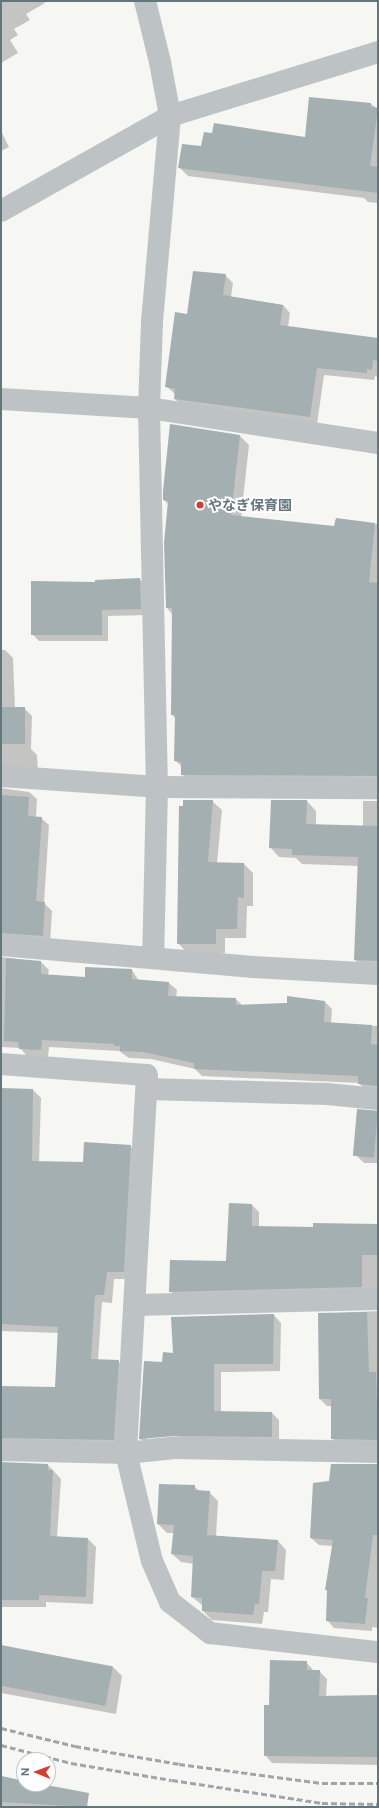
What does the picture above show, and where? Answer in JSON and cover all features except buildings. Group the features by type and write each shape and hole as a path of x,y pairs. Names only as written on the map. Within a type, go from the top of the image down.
{"street":[{"path":"145,1 160,62 170,116 152,322 149,408 157,787 153,958"},
{"path":"1,211 170,116 378,52"},
{"path":"1,399 149,408 378,443"},
{"path":"1,776 157,787 378,788"},
{"path":"1,945 253,967 378,974"},
{"path":"1,1064 146,1075 147,1089 136,1306 126,1453 152,1561 170,1602 210,1633 378,1652"},
{"path":"147,1089 378,1099"},
{"path":"136,1306 378,1300"},
{"path":"1,1450 126,1453 175,1448 378,1452"}],"railway":[{"path":"1,1728 75,1746 179,1764 322,1783 378,1783"},
{"path":"1,1745 71,1763 172,1780 322,1803 378,1804"}],"place":[{"name":"やなぎ保育園","path":"200,505"}]}
